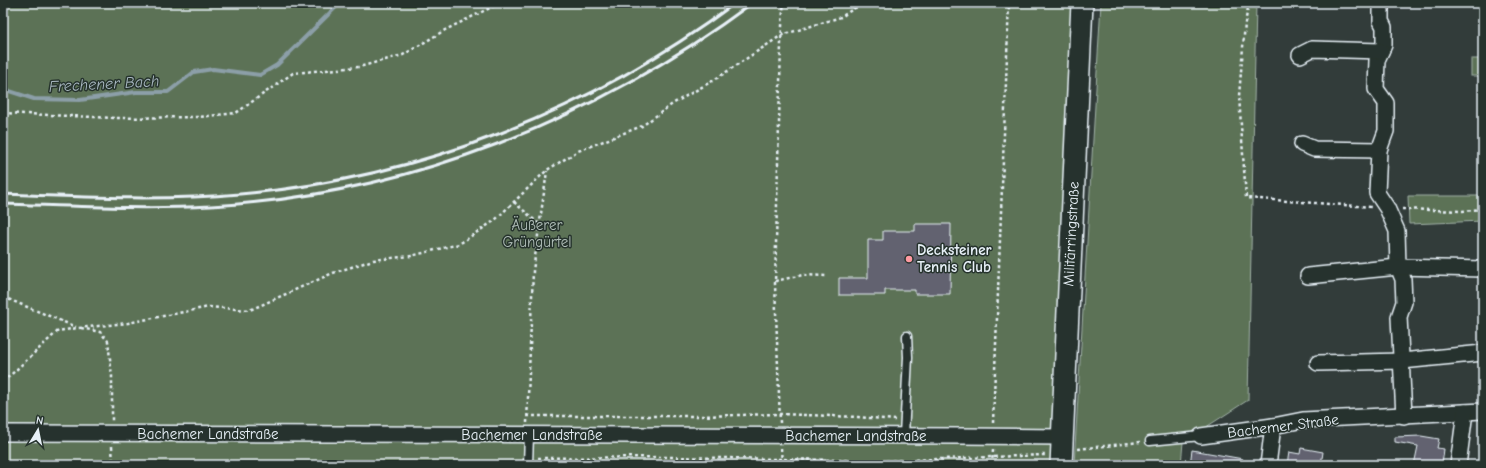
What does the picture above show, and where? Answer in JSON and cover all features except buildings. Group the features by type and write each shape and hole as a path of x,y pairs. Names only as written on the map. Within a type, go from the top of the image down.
{"main road":[{"name":"Militärringstraße","path":"1061,452 1082,3"}],"street":[{"path":"1381,3 1381,21 1384,28 1384,45 1377,60 1376,89 1386,103 1386,131 1378,150 1377,194 1387,208 1397,230 1398,267 1403,280 1404,302 1399,317 1404,416"},
{"path":"1300,55 1312,49 1381,51"},
{"path":"1302,144 1314,149 1378,150"},
{"path":"1308,276 1398,267 1483,269"},
{"path":"1318,363 1402,361 1483,353"},
{"name":"Bachemer Straße","path":"1201,436 1274,426 1303,420 1483,411"},
{"path":"1458,465 1465,412"},
{"path":"1268,465 1274,426"},
{"name":"Bachemer Landstraße","path":"3,433 993,436 1061,452"}],"lane":[{"path":"904,435 908,357 907,336"},
{"path":"528,462 529,434"},
{"name":"Bachemer Straße","path":"1150,441 1201,436"}],"path":[{"path":"3,113 116,118 199,117 236,113 293,73 359,68 403,55 445,30 500,3"},
{"path":"782,465 775,281 784,3"},
{"path":"3,382 58,331 128,323 209,307 250,310 333,273 373,260 411,256 459,244 494,221 547,170 578,151 642,126 674,103 714,80 782,35 841,17 862,3"},
{"path":"993,436 1009,3"},
{"path":"1249,3 1245,23 1238,96 1246,198 1387,208 1462,211 1483,209"},
{"path":"529,434 527,416 533,271 547,170"},
{"path":"514,202 539,225"},
{"path":"775,281 803,276 826,276"},
{"path":"3,297 78,328 100,332 108,341 112,376 113,465"},
{"path":"527,416 699,416 779,414 905,420"},
{"path":"1083,448 1150,441"},
{"path":"528,462 669,457 887,461 1061,452"}],"green space":[{"name":"Äußerer Grüngürtel","path":"3,3 1071,3 1058,343 1050,465 3,465"},
{"path":"1101,3 1256,3 1248,400 1183,442 1181,465 1074,465"},
{"path":"1471,59 1483,59 1483,76 1471,76"},
{"path":"1408,196 1483,196 1483,221 1409,224"}],"waterway":[{"name":"Frechener Bach","path":"3,89 34,99 80,100 136,92 168,92 194,72 213,69 260,75 277,65 340,3"}],"railway":[{"path":"3,194 122,198 210,196 307,186 372,173 437,155 501,133 563,106 623,76 680,41 735,3"},
{"path":"3,204 133,208 211,206 284,199 357,186 427,168 496,144 564,116 629,83 692,45 752,3"}],"place":[{"name":"Decksteiner Tennis Club","path":"909,259"}]}
